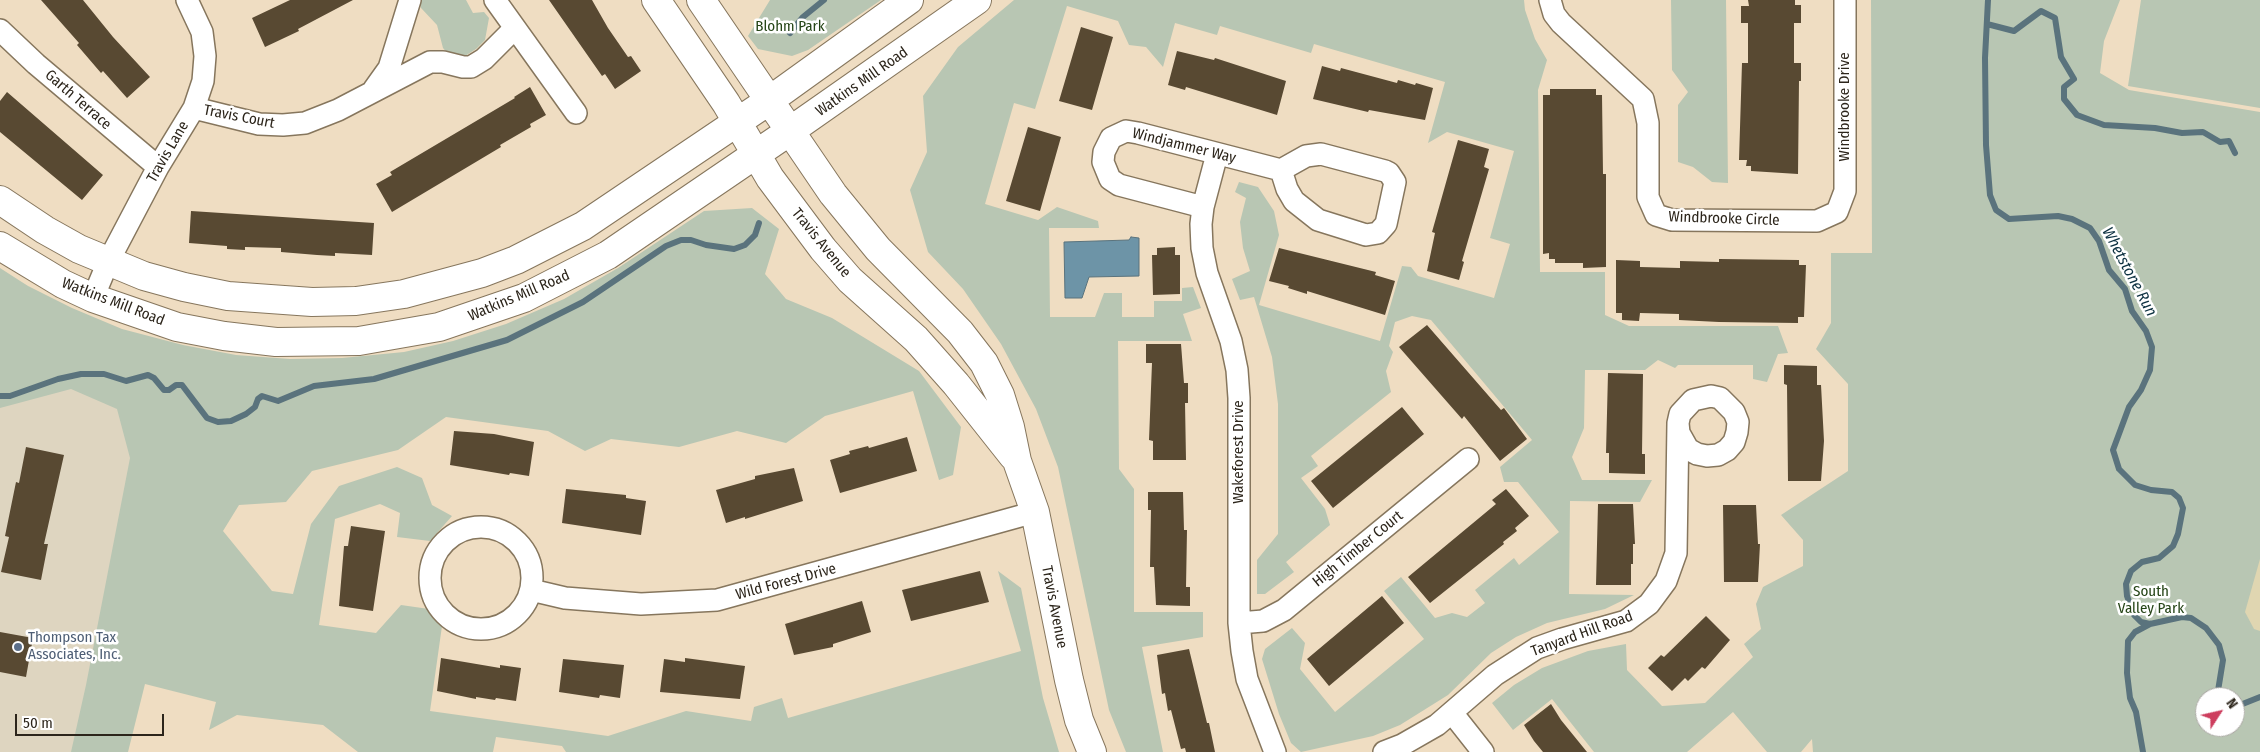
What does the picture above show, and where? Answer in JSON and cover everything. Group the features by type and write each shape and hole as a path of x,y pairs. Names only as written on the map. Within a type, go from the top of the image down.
{"street":[{"name":"Travis Lane","path":"94,298 108,262 158,167 194,108 203,81 205,56 202,32 186,0"},
{"name":"Travis Court","path":"367,94 381,81 389,68 410,0"},
{"path":"495,0 576,113"},
{"name":"Travis Avenue","path":"656,0 738,122 770,178 823,249 850,280 916,339 956,384 1017,461"},
{"name":"Travis Avenue","path":"701,0 833,194 878,249 960,332 984,363 1000,395 1010,427 1017,461 1035,512 1069,680 1080,720 1092,752"},
{"path":"0,200 45,230 108,262 144,276 228,296 268,300 356,301 440,286 516,260 583,226 770,100 909,0"},
{"name":"Watkins Mill Road","path":"0,246 63,284 94,298 177,327 224,336 276,342 359,341 439,327 516,301 566,278 648,230 977,0"},
{"name":"Windbrooke Circle","path":"1550,0 1554,14 1561,23 1643,99 1648,117 1648,197 1656,215 1672,220 1817,221 1828,218 1837,212"},
{"name":"Windbrooke Drive","path":"1837,212 1845,191 1846,0"},
{"name":"Travis Court","path":"194,108 259,124 296,124 321,118 430,62 443,62 463,68 471,67 484,59 515,28"},
{"name":"Garth Terrace","path":"0,30 36,64 158,167"},
{"name":"Windjammer Way","path":"1203,207 1119,185 1110,179 1105,171 1103,162 1104,152 1111,138 1126,131 1281,170"},
{"name":"Wakeforest Drive","path":"1216,154 1203,207 1201,224 1202,248 1207,273 1231,341 1239,398 1240,624 1247,679 1275,752"},
{"path":"1321,154 1390,173 1395,182 1395,188 1386,224 1378,233 1366,235 1318,220 1294,201 1287,189 1281,170 1306,156 1321,154"},
{"name":"Tanyard Hill Road","path":"1384,752 1421,735 1452,714 1495,675 1537,648 1626,621 1638,614 1659,592 1672,568 1676,553 1678,423"},
{"name":"High Timber Court","path":"1240,624 1263,621 1284,610 1468,459"},
{"name":"Wild Forest Drive","path":"531,590 565,598 641,604 717,600 1035,512"},
{"path":"490,528 506,534 519,544 528,558 532,574 531,590 524,606 513,618 490,628 482,629 465,626 450,618 438,606 432,590 431,573 435,557 444,543 466,530 490,528"},
{"path":"1452,714 1483,752"}],"shaded area":[{"path":"0,271 77,312 122,331 182,347 99,752 0,752"}],"green space":[{"path":"419,0 466,0 473,13 484,12 489,18 485,40 465,56 448,54 443,48 437,25 421,8"},
{"name":"Blohm Park","path":"770,0 881,0 808,50 792,56 758,49 748,36"},
{"path":"1014,0 1524,0 1525,10 1535,39 1547,60 1538,90 1540,272 1605,272 1605,315 1629,326 1778,326 1788,353 1778,354 1767,382 1753,379 1753,365 1678,365 1675,368 1658,360 1645,370 1585,370 1584,428 1572,457 1582,480 1652,480 1640,502 1570,501 1569,594 1634,595 1605,609 1547,623 1516,637 1491,653 1448,695 1400,725 1373,736 1301,752 1291,743 1279,714 1262,659 1265,649 1292,628 1305,643 1300,669 1335,712 1424,639 1384,591 1401,577 1435,618 1452,613 1467,617 1485,603 1475,590 1514,558 1519,565 1559,532 1518,482 1504,482 1500,467 1532,440 1431,320 1412,316 1395,322 1389,346 1393,352 1386,371 1391,392 1311,456 1318,466 1301,478 1325,509 1330,525 1286,562 1294,572 1265,594 1257,594 1257,560 1278,534 1278,404 1272,357 1254,297 1240,300 1232,279 1250,271 1243,248 1240,222 1246,198 1235,192 1239,182 1258,187 1274,211 1279,235 1259,305 1380,341 1402,266 1411,267 1418,276 1494,298 1510,244 1490,238 1514,151 1447,132 1428,143 1445,82 1314,44 1311,53 1220,26 1217,35 1175,23 1163,67 1146,47 1129,45 1118,21 1067,6 1035,109 1014,103 985,204 1038,220 1057,207 1098,221 1099,228 1049,228 1050,317 1095,317 1104,293 1122,293 1122,317 1154,317 1154,301 1182,301 1182,288 1193,287 1201,308 1183,314 1192,341 1118,341 1119,469 1134,489 1134,612 1203,612 1203,637 1142,647 1163,752 1126,752 1109,710 1058,467 1036,409 1001,344 963,289 928,252 910,190 927,152 923,96 958,47"},
{"path":"1671,0 1726,0 1728,183 1712,182 1693,167 1678,162 1678,105 1688,92 1672,70"},
{"name":"South Valley Park","path":"1871,0 2120,0 2104,41 2100,73 2129,90 2260,112 2260,752 1813,752 1812,739 1801,752 1767,752 1733,712 1687,752 1594,752 1552,699 1513,730 1492,703 1514,685 1542,668 1588,651 1626,644 1627,670 1662,706 1705,703 1753,657 1744,644 1761,629 1756,604 1763,587 1803,566 1803,540 1781,515 1848,471 1848,384 1816,349 1831,323 1831,253 1872,253"},
{"path":"2141,0 2260,0 2260,108 2128,86"},
{"path":"752,208 779,229 765,274 786,299 832,318 919,371 961,427 953,475 939,480 913,391 825,416 786,443 737,431 679,447 611,439 585,451 548,431 446,417 398,450 312,471 286,502 239,505 223,531 272,591 293,594 311,524 339,486 397,467 422,478 432,505 452,516 430,541 397,537 400,513 380,504 335,519 319,625 376,633 401,605 429,609 442,626 430,711 608,736 686,711 751,721 754,707 782,698 788,718 1021,651 998,571 1021,588 1043,698 1059,752 566,752 562,746 496,737 493,752 358,752 323,725 237,715 209,730 216,702 145,684 128,752 71,752 86,685 130,458 117,409 71,389 0,408 0,268 28,286 72,308 122,329 183,345 236,355 290,359 342,358 404,352 453,341 506,324 564,299 618,268 704,211"}],"sand":[{"path":"2260,559 2260,631 2254,629 2245,612"}],"water":[{"path":"1131,237 1139,238 1139,276 1089,277 1082,298 1065,298 1064,242 1129,240"}],"building":[{"path":"41,0 83,0 113,37 150,77 127,98 103,71 101,73 77,45 79,43"},
{"path":"290,0 353,0 298,29 299,31 265,47 252,18"},
{"path":"549,0 592,0 628,57 631,56 641,71 615,89 605,74 602,76"},
{"path":"1748,0 1795,0 1795,5 1801,5 1801,23 1794,23 1794,63 1801,63 1801,81 1799,81 1798,174 1751,171 1751,166 1746,166 1747,160 1739,160 1742,63 1748,63 1748,23 1741,23 1741,6 1749,6"},
{"path":"1081,27 1113,37 1092,110 1059,101"},
{"path":"1177,51 1214,60 1215,58 1286,81 1277,115 1186,87 1185,90 1168,85"},
{"path":"1322,66 1340,71 1341,68 1397,83 1398,80 1433,88 1425,120 1369,110 1368,112 1313,99"},
{"path":"530,87 546,115 530,124 531,127 500,145 501,147 392,212 376,184 392,175 390,172 515,98"},
{"path":"1550,89 1596,89 1596,95 1602,95 1603,174 1606,174 1606,267 1583,268 1583,263 1555,263 1555,259 1549,259 1549,253 1543,254 1543,95 1550,95"},
{"path":"7,92 103,175 82,200 0,132 0,101"},
{"path":"1028,127 1061,137 1040,211 1006,201"},
{"path":"1458,140 1489,149 1484,167 1489,169 1462,261 1464,262 1459,280 1427,271 1435,233 1432,232"},
{"path":"191,211 374,223 372,255 335,253 335,256 317,255 281,252 281,248 245,247 245,250 227,249 227,246 189,243"},
{"path":"1175,247 1175,255 1180,255 1180,294 1153,295 1152,255 1157,255 1157,248"},
{"path":"1279,248 1376,272 1375,275 1395,281 1385,315 1307,291 1307,294 1288,288 1289,286 1269,281"},
{"path":"1719,259 1799,260 1799,265 1806,265 1804,317 1798,317 1798,323 1719,322 1679,320 1679,314 1640,313 1639,321 1622,320 1622,313 1616,313 1616,260 1640,261 1640,267 1680,268 1680,261 1719,262"},
{"path":"1427,325 1501,410 1504,408 1527,439 1500,461 1464,416 1462,419 1399,347"},
{"path":"1146,344 1181,344 1184,383 1188,383 1188,403 1185,403 1186,460 1153,460 1153,441 1149,440 1152,363 1146,363"},
{"path":"1784,365 1817,366 1817,385 1821,385 1824,441 1821,481 1788,481 1787,385 1784,384"},
{"path":"1608,373 1643,374 1642,454 1645,454 1645,474 1609,473 1609,453 1606,453"},
{"path":"1402,407 1424,434 1333,508 1311,481"},
{"path":"454,431 494,434 534,442 529,476 510,473 509,475 450,465"},
{"path":"907,437 917,471 840,493 830,460 850,454 849,451 868,446 869,448"},
{"path":"26,447 64,455 44,544 48,544 41,580 1,572 9,537 5,536 16,482 19,483"},
{"path":"794,468 803,501 726,523 716,490 755,479 755,476"},
{"path":"566,489 626,495 626,498 646,501 641,535 562,523"},
{"path":"1506,489 1529,516 1515,528 1517,531 1503,542 1504,544 1430,603 1408,577 1496,504 1492,500"},
{"path":"1148,492 1183,492 1184,530 1187,530 1186,587 1190,587 1190,606 1156,605 1154,567 1150,567 1151,510 1148,510"},
{"path":"1598,504 1633,504 1635,544 1633,544 1633,564 1631,564 1631,585 1596,585"},
{"path":"1723,505 1756,505 1758,544 1760,544 1758,582 1724,582"},
{"path":"351,526 385,531 373,611 339,606 344,546 348,546"},
{"path":"980,571 989,602 911,621 902,590"},
{"path":"1382,596 1404,623 1329,686 1307,659"},
{"path":"862,601 871,632 833,644 833,647 794,655 785,624"},
{"path":"1706,616 1730,640 1705,669 1702,667 1688,681 1685,678 1672,691 1648,668 1661,655 1664,657"},
{"path":"0,632 33,638 26,677 0,672"},
{"path":"1189,649 1215,752 1186,752 1185,748 1181,749 1171,710 1168,711 1165,693 1162,694 1157,655"},
{"path":"441,658 500,668 500,665 521,668 516,701 476,697 476,699 437,691"},
{"path":"685,658 745,666 740,699 660,692 664,659 685,662"},
{"path":"563,659 624,665 620,698 600,695 599,698 559,692"},
{"path":"1551,704 1561,720 1587,752 1543,752 1534,741 1524,725"}],"waterway":[{"path":"790,33 803,17 824,0"},
{"name":"Whetstone Run","path":"1988,0 1985,58 1986,145 1990,195 1996,210 2009,219 2058,216 2072,219 2090,228 2099,241 2109,270 2125,289 2132,311 2146,331 2152,347 2150,370 2141,390 2129,407 2113,450 2119,469 2135,485 2151,490 2172,492 2179,498 2183,508 2178,534 2173,546 2159,558 2142,562 2131,571 2126,584 2127,596 2134,615 2141,622 2150,624 2182,617 2191,618 2206,628 2219,645 2223,660 2219,687"},
{"path":"1987,24 2014,31 2041,11 2055,18 2061,57 2074,79 2064,87 2064,99 2077,115 2104,125 2155,128 2182,133 2203,132 2220,142 2229,141 2235,153"},
{"path":"0,396 10,396 58,379 81,374 104,374 126,381 148,375 154,378 164,390 169,390 176,385 182,385 207,418 218,422 231,421 246,414 255,407 258,399 262,396 278,401 314,386 374,379 507,340 583,302 666,246 681,240 691,240 706,245 734,249 745,245 755,235 759,223"},
{"path":"2143,752 2136,712 2130,698 2127,673 2128,641 2135,632 2150,624"},
{"name":"Whetstone Run","path":"2245,703 2260,697"}],"place":[{"name":"Thompson Tax Associates, Inc.","path":"18,647"}]}
